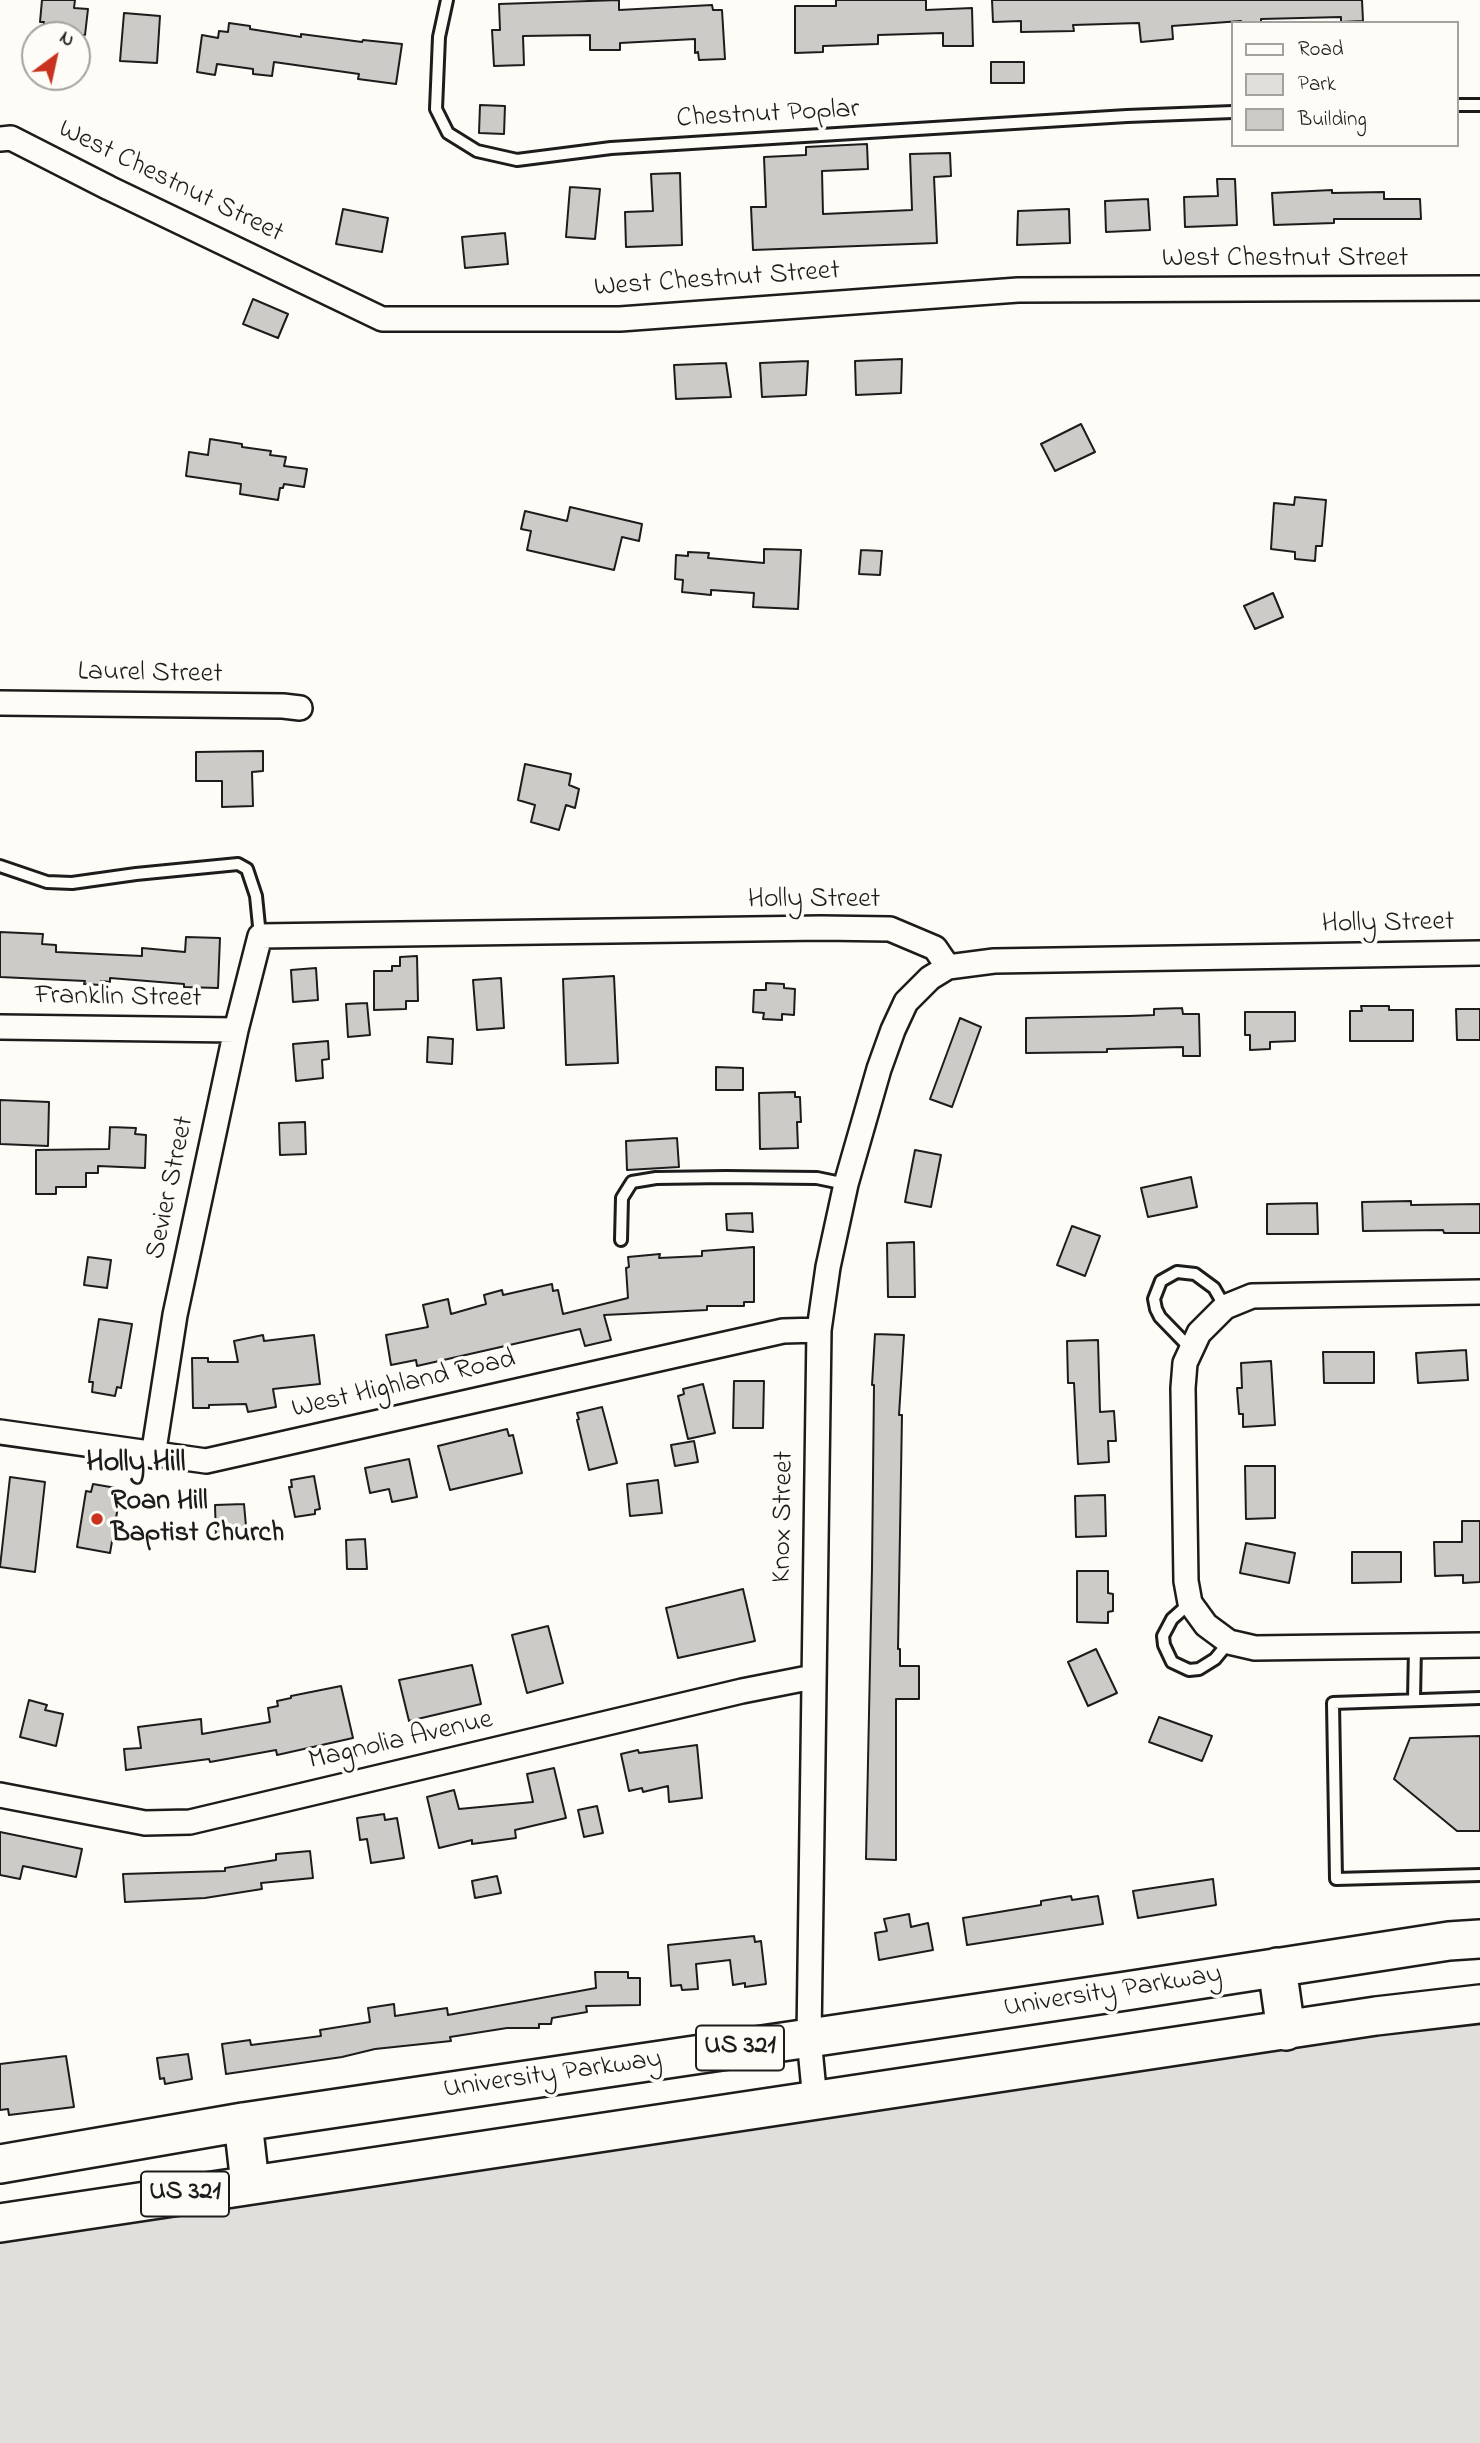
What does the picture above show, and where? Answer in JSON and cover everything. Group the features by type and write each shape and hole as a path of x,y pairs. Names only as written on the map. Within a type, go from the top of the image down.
{"highway":[{"name":"University Parkway","path":"0,2164 243,2122 1449,1941 1480,1939"},
{"path":"1277,1967 1286,2031"},
{"name":"US 321","path":"0,2223 1376,2016 1480,2004"},
{"path":"243,2122 250,2184"}],"street":[{"name":"West Chestnut Street","path":"0,139 11,138 382,319 620,319 1018,290 1480,288"},
{"name":"Laurel Street","path":"0,703 300,708"},
{"name":"Holly Street","path":"260,936 890,929 935,948 948,967 994,961 1480,953"},
{"name":"Sevier Street","path":"153,1455 175,1315 236,1030 260,936"},
{"name":"Knox Street","path":"815,2101 809,2038 819,1330 828,1267 846,1184 879,1069 906,1002 930,978 948,967"},
{"name":"Franklin Street","path":"0,1027 236,1030"},
{"path":"1480,1292 1252,1296 1225,1307 1199,1333 1185,1363 1183,1388 1186,1581 1190,1603 1206,1625 1229,1642 1255,1648 1480,1645"},
{"name":"West Highland Road","path":"0,1432 206,1461 783,1331 819,1330"},
{"name":"Magnolia Avenue","path":"0,1795 145,1823 190,1822 742,1691 813,1677"}],"lane":[{"name":"Chestnut Poplar","path":"447,0 439,37 436,109 448,133 477,151 517,160 611,148 1127,116 1232,112"},
{"path":"1459,106 1480,105"},
{"path":"0,866 47,882 72,883 238,863 247,869 256,896 260,936"},
{"path":"621,1240 622,1198 632,1182 656,1178 726,1177 817,1178 846,1184"},
{"path":"1191,1349 1160,1317 1156,1309 1156,1290 1161,1281 1177,1272 1195,1274 1214,1288 1225,1307"},
{"path":"1190,1603 1172,1619 1163,1636 1172,1662 1189,1670 1199,1670 1215,1659 1229,1642"},
{"path":"1414,1699 1415,1647"},
{"path":"1480,1698 1333,1703 1336,1880 1480,1875"}],"green space":[{"path":"1480,2025 1480,2443 0,2443 0,2241 1396,2030"}],"building":[{"path":"42,0 75,0 74,8 88,9 87,21 40,21"},
{"path":"619,0 619,10 712,5 713,10 722,10 725,59 699,60 698,52 695,53 695,39 620,43 620,50 590,50 590,35 523,36 524,65 494,66 492,30 500,30 499,4"},
{"path":"836,0 926,0 926,10 972,8 973,46 943,46 943,33 878,35 878,44 823,46 823,52 795,53 795,6 836,6"},
{"path":"992,0 1362,0 1363,21 1341,21 1341,17 1261,19 1172,26 1173,39 1141,42 1139,23 1073,25 1074,31 1021,32 1021,21 993,22"},
{"path":"124,13 160,16 157,63 120,61"},
{"path":"229,23 301,37 301,34 402,44 396,84 358,79 359,74 274,62 272,76 253,74 253,69 217,64 215,75 197,72 202,35 218,38 219,31 228,32"},
{"path":"991,62 1024,62 1024,83 991,83"},
{"path":"480,105 505,106 504,134 479,133"},
{"path":"867,144 868,169 822,171 823,214 912,210 910,154 950,153 951,176 934,177 937,243 753,250 751,207 766,207 764,157 806,155 806,147"},
{"path":"680,173 682,245 626,247 625,212 653,211 651,174"},
{"path":"1217,179 1235,179 1237,225 1185,227 1184,197 1218,196"},
{"path":"570,187 600,189 595,239 566,237"},
{"path":"1332,190 1332,193 1384,192 1384,199 1420,199 1421,219 1334,219 1334,223 1274,225 1272,193"},
{"path":"1148,199 1150,230 1106,232 1105,201"},
{"path":"343,209 388,218 382,252 336,244"},
{"path":"1069,209 1070,243 1017,245 1018,211"},
{"path":"505,233 508,264 465,268 462,237"},
{"path":"253,299 288,314 278,338 243,324"},
{"path":"902,359 901,393 856,395 855,361"},
{"path":"808,361 806,395 762,397 760,363"},
{"path":"726,363 731,397 676,399 674,365"},
{"path":"1081,424 1095,452 1055,471 1041,444"},
{"path":"210,439 242,444 242,447 271,451 270,455 286,457 284,466 307,469 304,487 284,484 283,488 280,488 278,500 240,494 241,484 186,476 189,452 208,455"},
{"path":"1295,497 1326,500 1322,546 1316,546 1315,561 1295,559 1295,552 1271,549 1274,503 1294,505"},
{"path":"570,507 642,524 639,541 622,537 614,570 527,550 531,531 521,529 525,511 567,521"},
{"path":"764,549 801,550 798,609 753,607 754,593 711,590 711,595 682,592 683,580 675,579 676,555 688,556 688,552 709,553 708,558 764,563"},
{"path":"861,550 882,551 880,575 859,574"},
{"path":"1273,593 1283,617 1255,629 1244,606"},
{"path":"263,751 263,771 252,772 253,806 222,807 222,781 196,781 196,752"},
{"path":"525,764 571,774 569,785 579,789 575,808 566,805 559,830 531,822 535,805 518,800"},
{"path":"0,932 43,934 42,944 56,945 56,952 142,956 142,948 185,952 186,937 220,938 218,988 184,987 184,984 110,978 110,982 101,981 101,985 84,984 85,981 0,977"},
{"path":"417,956 418,1001 406,1001 406,1009 374,1010 374,971 392,971 392,966 400,966 400,957"},
{"path":"316,968 318,1000 293,1002 291,970"},
{"path":"614,976 618,1063 566,1065 563,979"},
{"path":"501,978 504,1028 477,1030 473,980"},
{"path":"766,983 784,984 784,988 795,989 794,1015 782,1014 782,1020 763,1019 764,1013 753,1012 754,990 766,990"},
{"path":"367,1003 370,1035 348,1037 346,1004"},
{"path":"1361,1006 1389,1006 1389,1010 1413,1010 1413,1041 1350,1041 1350,1011 1362,1011"},
{"path":"1182,1008 1183,1014 1199,1014 1200,1056 1183,1056 1183,1047 1026,1053 1026,1018 1154,1015 1154,1009"},
{"path":"1456,1009 1480,1009 1480,1040 1457,1040"},
{"path":"1245,1012 1295,1012 1295,1041 1270,1042 1270,1049 1250,1050 1250,1035 1245,1035"},
{"path":"960,1018 981,1027 952,1107 930,1099"},
{"path":"428,1037 453,1039 452,1064 427,1062"},
{"path":"328,1041 329,1059 322,1060 323,1078 296,1081 293,1044"},
{"path":"716,1067 743,1068 743,1090 716,1090"},
{"path":"795,1092 795,1097 800,1097 798,1148 760,1149 759,1093"},
{"path":"0,1100 49,1102 48,1146 0,1144"},
{"path":"305,1122 306,1154 280,1155 279,1123"},
{"path":"110,1127 136,1128 135,1134 146,1135 145,1168 98,1166 98,1173 86,1173 86,1187 56,1187 56,1194 36,1194 36,1150 109,1149"},
{"path":"677,1138 679,1167 627,1170 626,1141"},
{"path":"915,1150 941,1155 931,1207 905,1202"},
{"path":"1191,1177 1197,1207 1148,1217 1141,1188"},
{"path":"1411,1201 1411,1205 1480,1204 1480,1233 1444,1233 1443,1230 1363,1231 1362,1202"},
{"path":"1317,1203 1318,1234 1267,1234 1267,1204"},
{"path":"752,1213 753,1232 727,1230 726,1214"},
{"path":"1072,1226 1100,1236 1085,1276 1057,1265"},
{"path":"914,1242 915,1297 888,1297 887,1243"},
{"path":"754,1247 754,1302 744,1302 744,1306 707,1306 707,1310 604,1315 611,1340 585,1346 580,1329 417,1366 416,1360 391,1365 386,1335 428,1327 423,1305 448,1299 451,1314 486,1304 484,1295 502,1290 503,1295 552,1284 553,1291 558,1290 563,1314 628,1298 628,1257 660,1254 659,1258 702,1256 702,1251"},
{"path":"88,1257 111,1260 107,1288 84,1285"},
{"path":"99,1319 132,1324 121,1388 117,1387 115,1396 92,1392 93,1382 89,1382"},
{"path":"875,1334 904,1335 899,1415 902,1415 898,1649 900,1666 919,1666 919,1699 896,1699 896,1860 866,1859 872,1568 872,1385"},
{"path":"263,1335 264,1341 314,1335 320,1384 273,1389 276,1407 248,1412 246,1404 193,1408 192,1358 208,1358 208,1362 238,1362 234,1341"},
{"path":"1098,1340 1100,1412 1114,1411 1116,1441 1108,1441 1109,1462 1078,1464 1074,1383 1068,1383 1067,1341"},
{"path":"1466,1350 1468,1380 1418,1383 1416,1353"},
{"path":"1323,1352 1374,1352 1374,1383 1324,1383"},
{"path":"1271,1361 1275,1425 1243,1427 1237,1388 1242,1388 1241,1363"},
{"path":"734,1381 764,1381 763,1428 733,1428"},
{"path":"703,1384 715,1433 688,1439 678,1396 684,1394 683,1389"},
{"path":"602,1407 617,1463 589,1470 577,1413"},
{"path":"507,1429 509,1436 513,1435 522,1473 450,1490 438,1446"},
{"path":"694,1441 698,1462 675,1466 671,1445"},
{"path":"409,1459 417,1497 392,1502 389,1489 370,1493 365,1468"},
{"path":"1245,1466 1275,1466 1275,1518 1246,1519"},
{"path":"314,1476 320,1509 315,1510 315,1514 295,1517 289,1487 292,1487 291,1480"},
{"path":"10,1477 45,1482 35,1572 0,1567"},
{"path":"658,1480 662,1513 630,1516 627,1484"},
{"path":"93,1484 116,1488 114,1495 120,1495 110,1553 77,1547 86,1491 91,1492"},
{"path":"1105,1495 1106,1536 1076,1537 1075,1496"},
{"path":"244,1504 247,1537 216,1538 215,1505"},
{"path":"1462,1521 1480,1521 1480,1582 1463,1583 1463,1575 1435,1576 1434,1542 1462,1542"},
{"path":"365,1539 367,1569 347,1569 346,1540"},
{"path":"1246,1543 1295,1553 1289,1583 1240,1573"},
{"path":"1352,1552 1401,1552 1401,1582 1352,1583"},
{"path":"1077,1571 1108,1571 1108,1593 1113,1594 1113,1611 1108,1612 1108,1623 1077,1622"},
{"path":"743,1589 755,1641 678,1658 666,1608"},
{"path":"548,1626 563,1683 527,1693 512,1635"},
{"path":"1096,1649 1117,1693 1088,1706 1068,1662"},
{"path":"472,1665 481,1704 409,1721 399,1680"},
{"path":"341,1686 353,1738 277,1755 276,1750 210,1762 209,1759 126,1770 124,1749 141,1748 138,1727 201,1719 202,1734 270,1722 268,1708 278,1706 277,1701"},
{"path":"29,1700 47,1705 45,1710 63,1714 56,1746 20,1737"},
{"path":"1159,1717 1212,1736 1202,1761 1149,1742"},
{"path":"1480,1736 1480,1831 1457,1831 1394,1779 1410,1738"},
{"path":"697,1745 702,1798 669,1802 668,1786 643,1792 642,1788 629,1791 621,1754"},
{"path":"554,1768 566,1818 515,1830 516,1838 472,1844 472,1840 439,1848 427,1797 454,1790 459,1809 533,1802 527,1774"},
{"path":"597,1806 603,1833 584,1837 578,1810"},
{"path":"384,1814 385,1820 397,1818 404,1858 371,1863 367,1839 360,1840 357,1818"},
{"path":"0,1832 82,1849 76,1877 23,1866 20,1879 0,1875"},
{"path":"310,1851 313,1878 261,1883 262,1889 205,1898 125,1902 123,1874 225,1871 225,1868 276,1860 276,1854"},
{"path":"497,1876 501,1893 475,1898 472,1881"},
{"path":"1213,1879 1216,1905 1138,1918 1133,1891"},
{"path":"1071,1896 1072,1900 1098,1896 1103,1924 967,1945 963,1918 1041,1905 1041,1901"},
{"path":"909,1914 911,1927 928,1923 933,1950 879,1960 875,1933 887,1931 884,1919"},
{"path":"754,1936 755,1942 761,1941 766,1984 745,1987 745,1983 733,1985 730,1960 696,1964 698,1989 682,1990 681,1985 671,1986 668,1945"},
{"path":"595,1972 628,1972 628,1978 640,1978 640,2005 586,2006 587,2012 552,2018 551,2024 539,2024 539,2028 507,2028 450,2037 451,2041 375,2049 342,2057 226,2074 222,2044 250,2040 251,2045 321,2036 320,2030 370,2022 368,2008 394,2004 395,2016 447,2008 448,2015 596,1988"},
{"path":"188,2054 192,2079 165,2084 164,2078 160,2079 157,2058"},
{"path":"66,2056 74,2107 9,2115 8,2109 0,2110 0,2064"}],"place":[{"name":"Roan Hill Baptist Church","path":"97,1519"}],"district":[{"name":"Holly Hill","path":"136,1465"}]}
